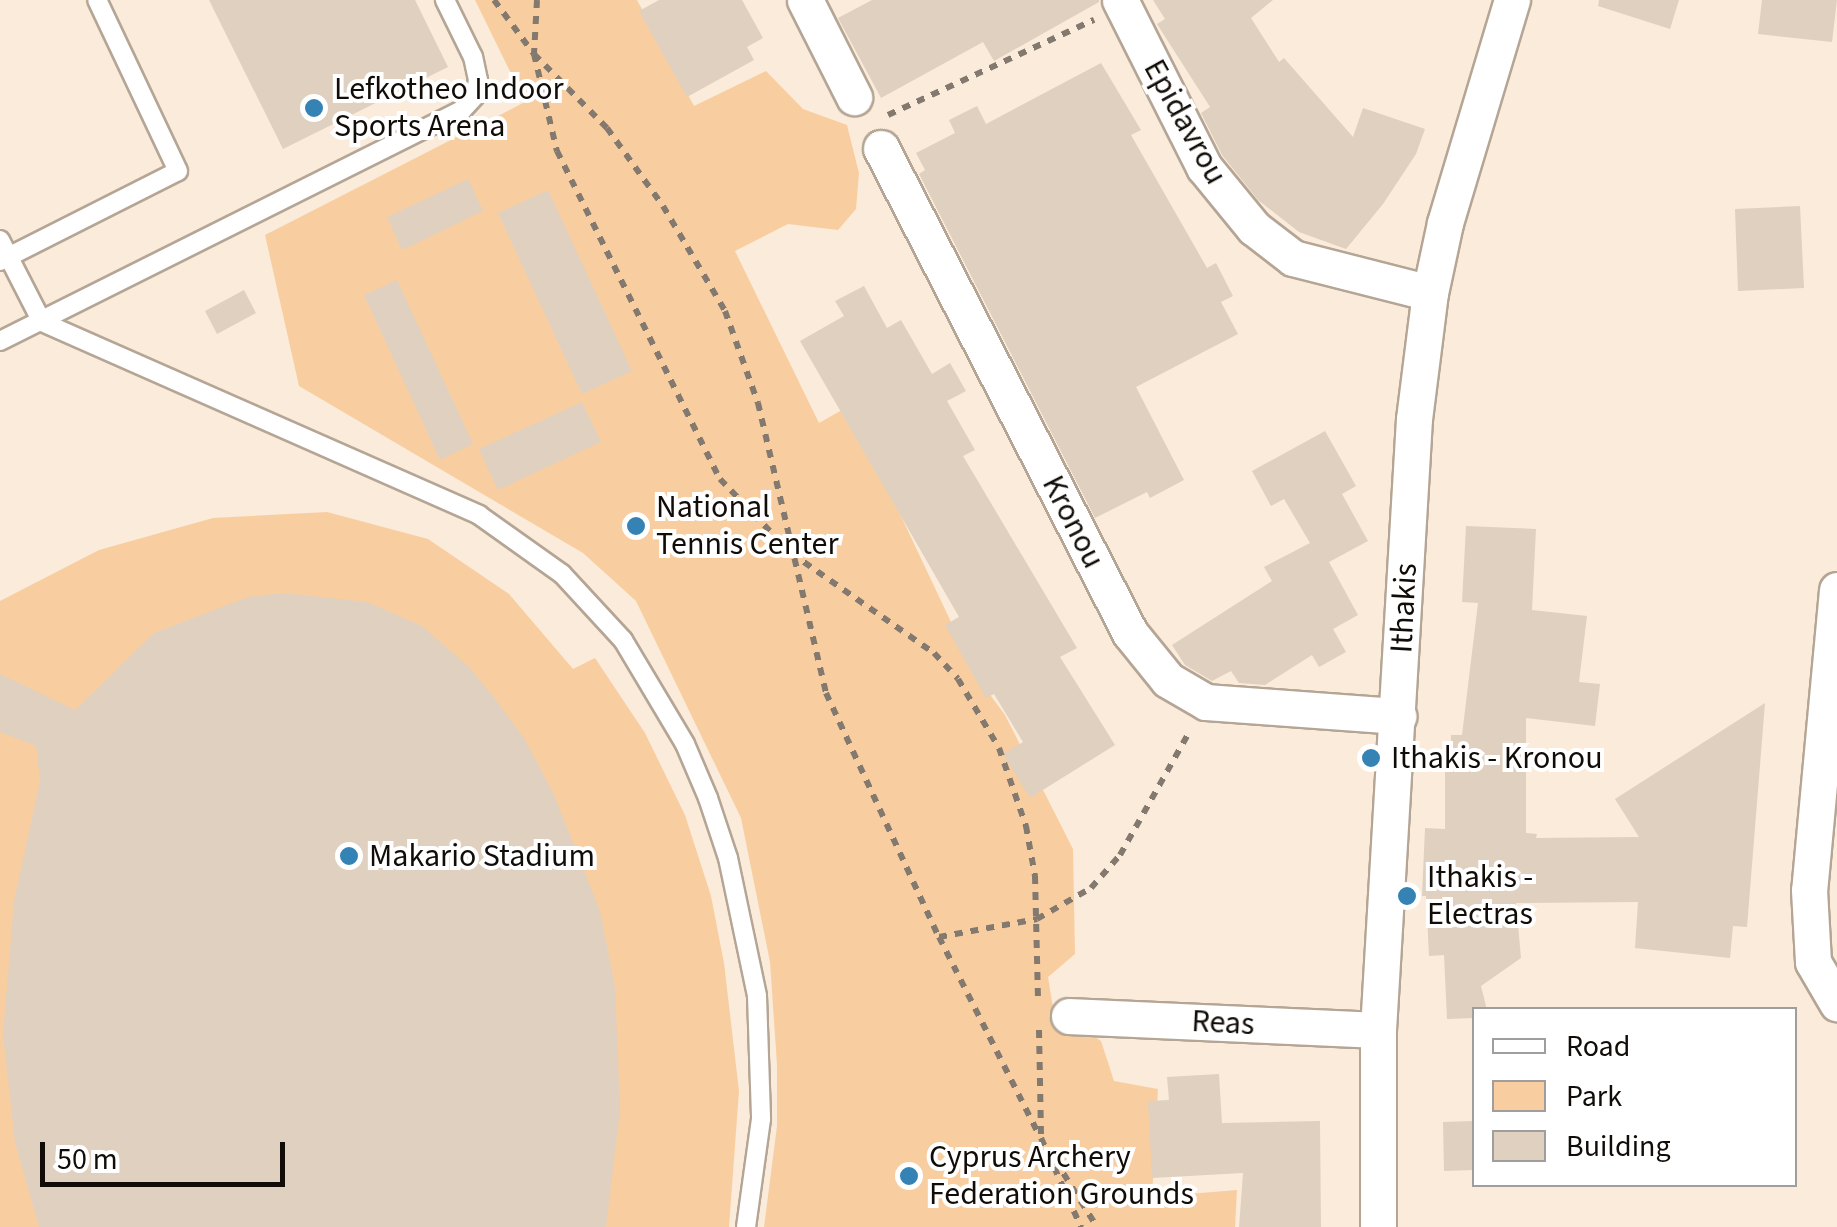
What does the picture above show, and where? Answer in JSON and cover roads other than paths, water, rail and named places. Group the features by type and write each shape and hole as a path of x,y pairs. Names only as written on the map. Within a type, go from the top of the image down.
{"street":[{"path":"805,0 854,97"},
{"name":"Ithakis","path":"1378,1227 1378,1030 1414,419 1430,293 1454,188 1512,0"},
{"name":"Epidavrou","path":"1122,4 1204,167 1254,228 1293,258 1430,293"},
{"name":"Kronou","path":"883,132 1130,633 1168,680 1206,702 1398,716"},
{"path":"1837,590 1808,890 1813,962 1837,1003"},
{"name":"Reas","path":"1068,1016 1378,1030"}],"lane":[{"path":"97,0 179,164 178,171 3,253 42,322 480,516 562,574 623,640 684,744 708,798 728,858 758,996 760,1119 746,1227"},
{"path":"0,341 462,110 475,96 478,80 473,57 445,0"}],"place":[{"name":"Lefkotheo Indoor Sports Arena","path":"314,108"},
{"name":"National Tennis Center","path":"636,526"},
{"name":"Ithakis - Kronou","path":"1371,758"},
{"name":"Makario Stadium","path":"349,856"},
{"name":"Ithakis - Electras","path":"1407,896"},
{"name":"Cyprus Archery Federation Grounds","path":"909,1176"}]}
